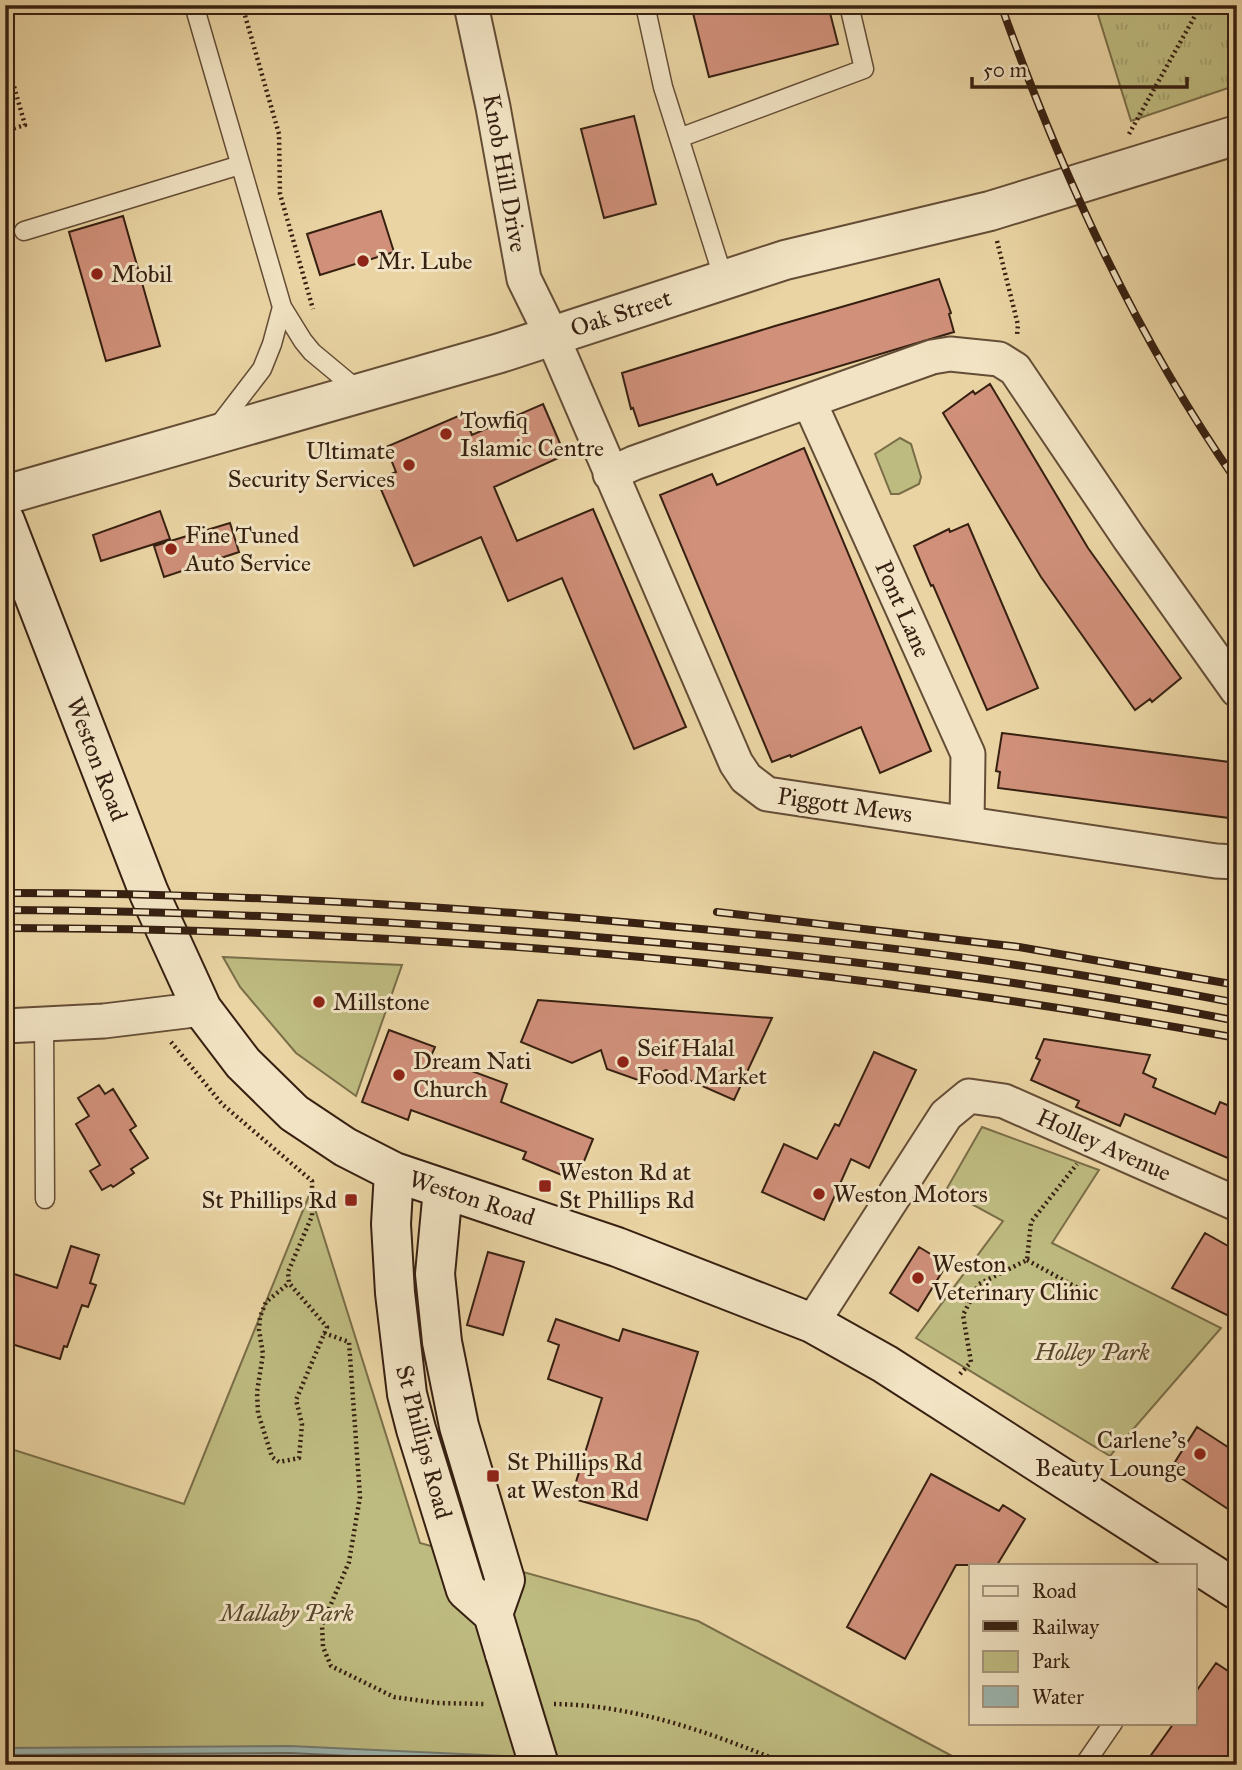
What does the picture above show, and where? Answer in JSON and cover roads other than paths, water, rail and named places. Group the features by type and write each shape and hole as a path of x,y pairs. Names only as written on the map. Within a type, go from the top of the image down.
{"main road":[{"name":"Oak Street","path":"5,495 500,353 785,260 990,211 1237,135"},
{"name":"Weston Road","path":"5,521 149,893 202,1009 243,1063 294,1113 345,1147 394,1172 617,1247 812,1324 882,1362 1189,1562"},
{"name":"St Phillips Road","path":"394,1172 391,1224 395,1293 407,1394 466,1590 494,1614 505,1580 458,1426 442,1342 435,1274 443,1189"},
{"name":"Weston Road","path":"1196,1566 1237,1590"},
{"path":"494,1614 539,1765"}],"street":[{"name":"Knob Hill Drive","path":"471,5 493,107 524,279 551,336"},
{"name":"Piggott Mews","path":"551,336 736,763 746,778 767,794 1237,862"},
{"path":"610,474 634,463 941,356 950,354 999,359 1015,369 1129,538 1237,690"},
{"name":"Pont Lane","path":"809,401 968,754 967,823"},
{"path":"5,1026 104,1021 202,1009"},
{"name":"Holley Avenue","path":"812,1324 946,1115 969,1096 1004,1101 1237,1204"}],"lane":[{"path":"194,5 282,307 312,352 360,392"},
{"path":"645,5 663,87 724,280"},
{"path":"679,138 864,69 849,5"},
{"path":"24,231 240,165"},
{"path":"211,435 262,369 282,307"},
{"path":"44,1023 45,1199"},
{"path":"1084,1765 1112,1724"}],"water":[{"path":"290,1746 587,1760 600,1765 5,1765 5,1748"}],"railway":[{"path":"1001,5 1049,130 1103,251 1166,369 1237,482"},
{"path":"5,893 168,895 331,902 657,925 837,942 971,959 1099,978 1237,1003"},
{"path":"5,910 341,920 676,944 957,975 1237,1021"},
{"path":"717,912 1019,947 1237,985"},
{"path":"5,928 315,935 624,956 931,990 1237,1038"}],"place":[{"name":"Mr. Lube","path":"363,261"},
{"name":"Mobil","path":"97,274"},
{"name":"Towfiq Islamic Centre","path":"446,434"},
{"name":"Ultimate Security Services","path":"409,465"},
{"name":"Fine Tuned Auto Service","path":"171,549"},
{"name":"Millstone","path":"319,1002"},
{"name":"Seif Halal Food Market","path":"623,1062"},
{"name":"Dream Nati Church","path":"399,1075"},
{"name":"Weston Rd at St Phillips Rd","path":"545,1186"},
{"name":"Weston Motors","path":"819,1194"},
{"name":"St Phillips Rd","path":"351,1200"},
{"name":"Weston Veterinary Clinic","path":"918,1278"},
{"name":"Carlene's Beauty Lounge","path":"1200,1454"},
{"name":"St Phillips Rd at Weston Rd","path":"493,1476"}],"park label":[{"name":"Holley Park","path":"1092,1352"},
{"name":"Mallaby Park","path":"287,1613"}]}
